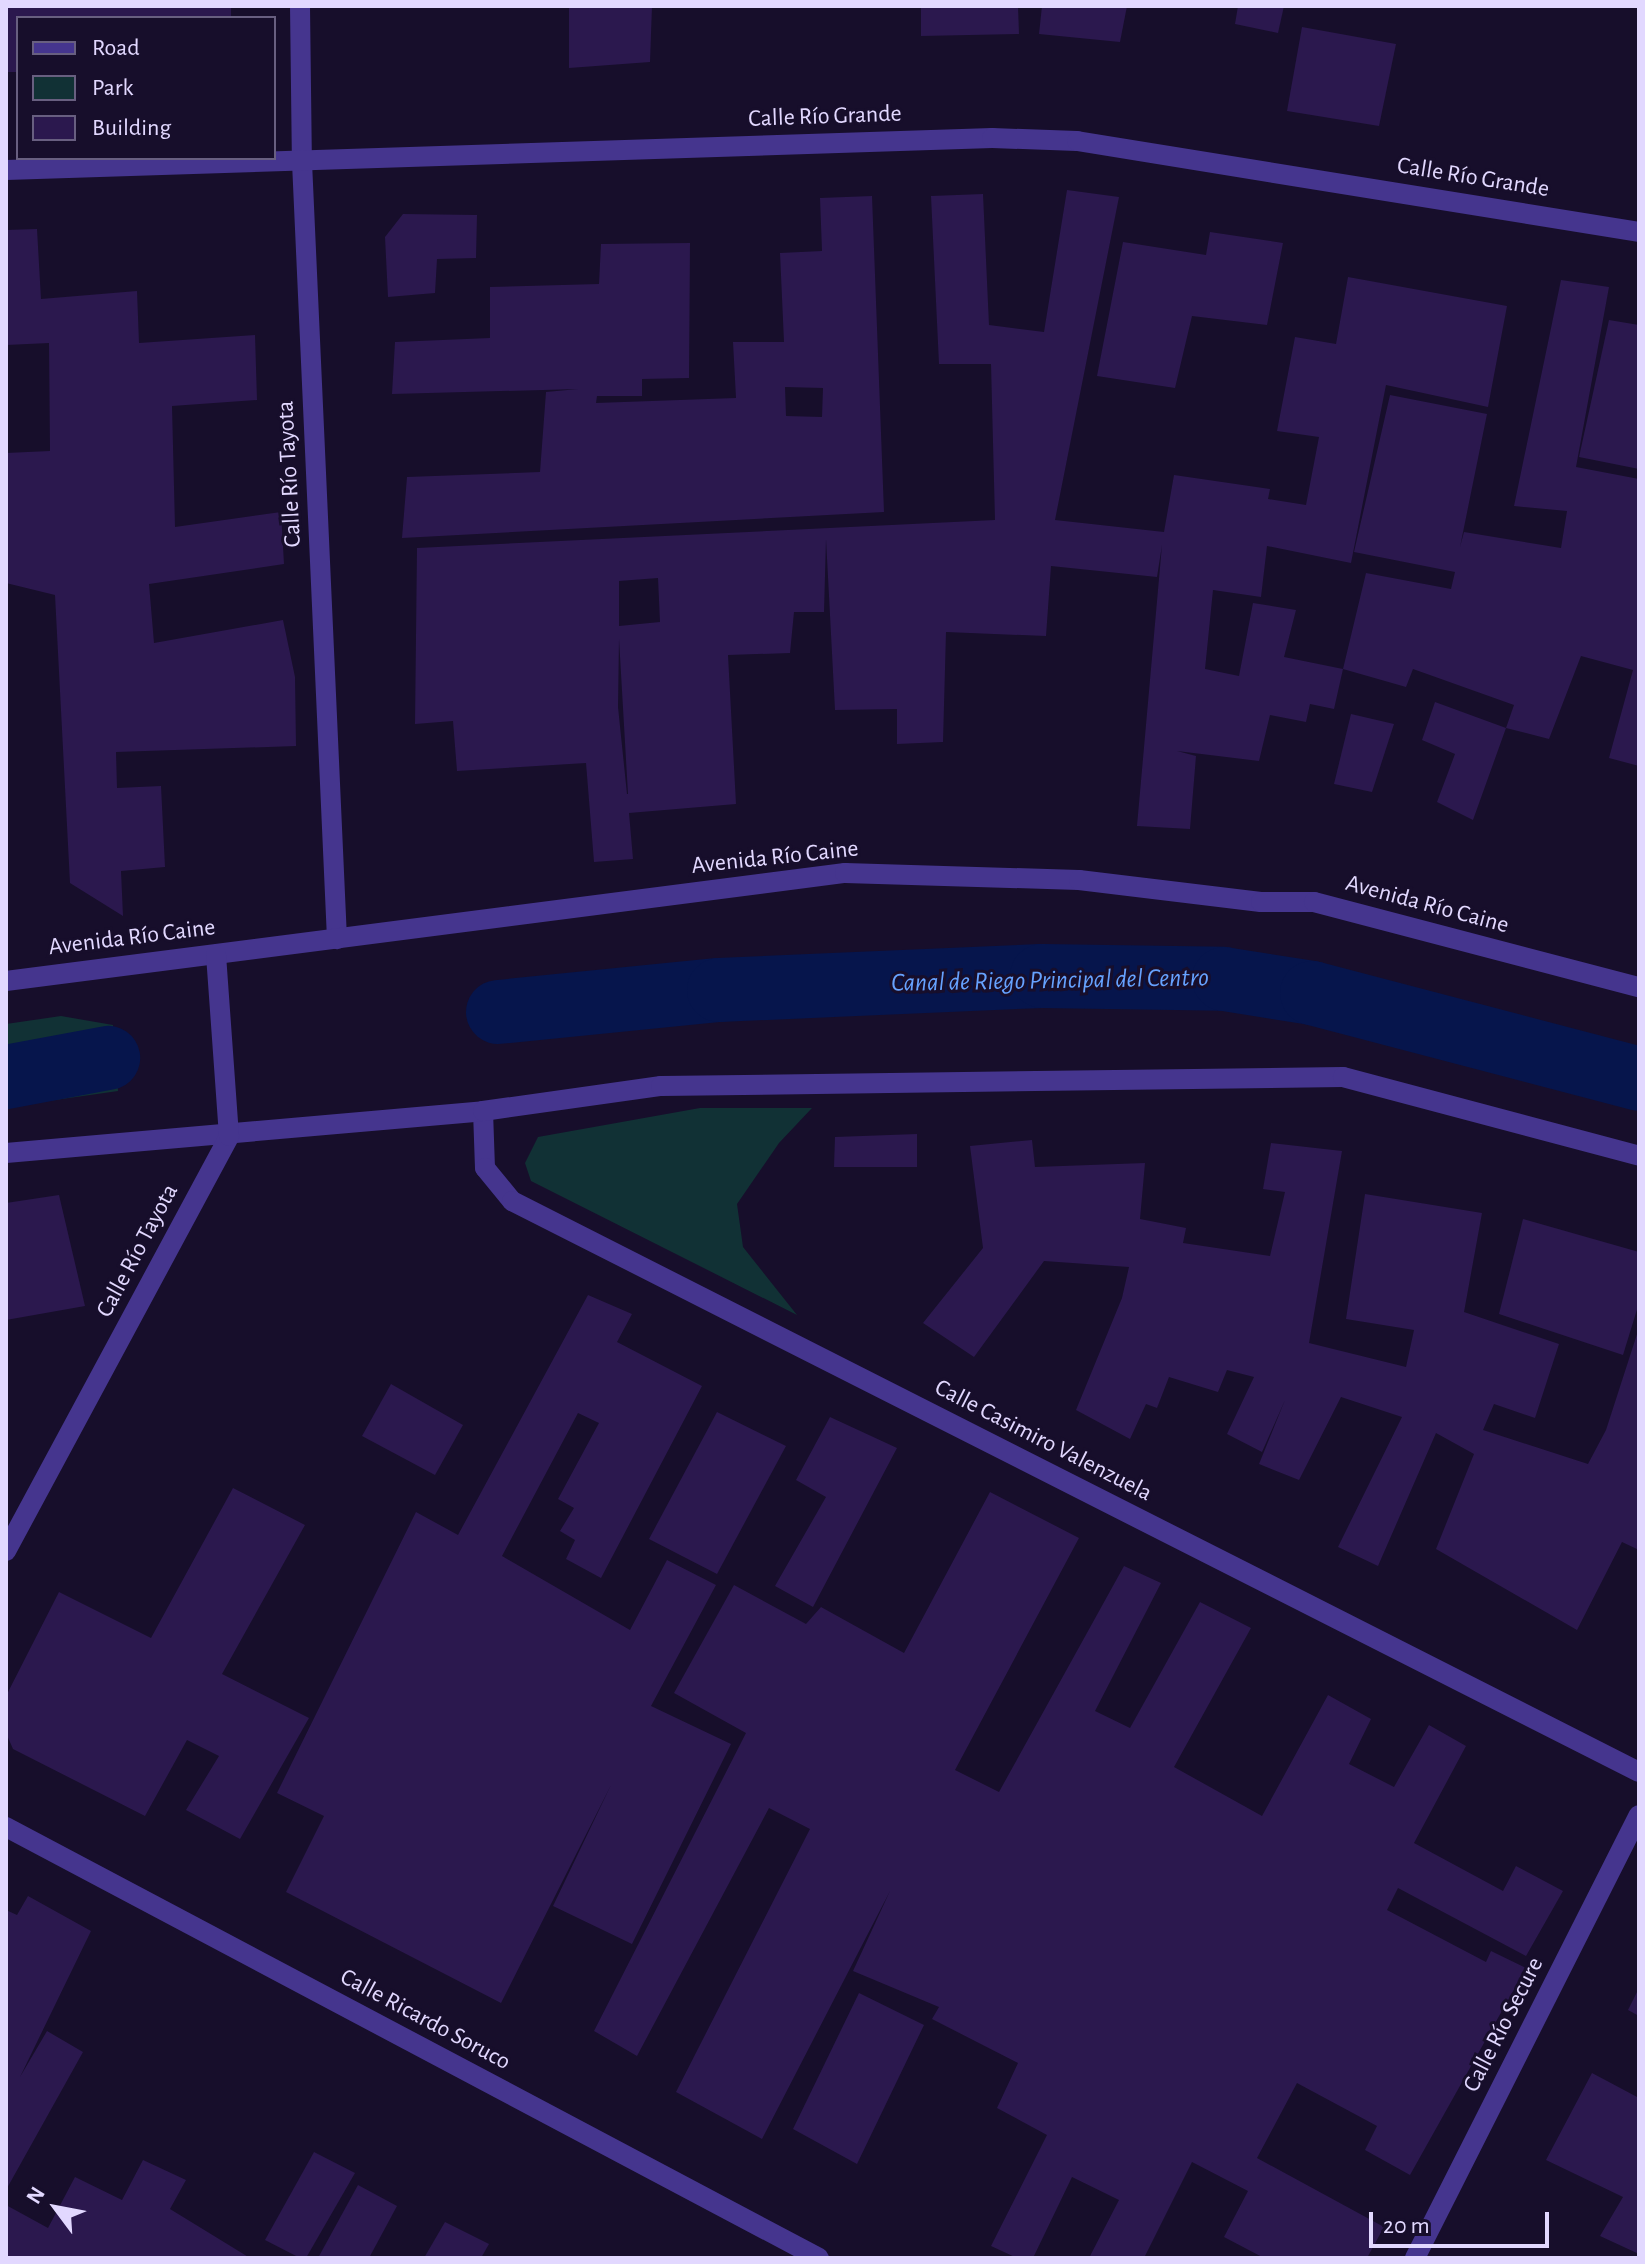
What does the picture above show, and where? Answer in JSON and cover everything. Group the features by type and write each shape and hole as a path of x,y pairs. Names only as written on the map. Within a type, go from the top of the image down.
{"street":[{"name":"Calle Río Tayota","path":"300,6 302,162 337,939"},
{"name":"Calle Río Grande","path":"6,170 992,138 1077,141 1639,232"},
{"name":"Avenida Río Caine","path":"6,981 845,873 1079,880 1261,902 1314,902 1639,987"},
{"path":"216,954 229,1136"},
{"path":"6,1153 229,1136 483,1111 661,1086 1343,1077 1639,1156"},
{"name":"Calle Casimiro Valenzuela","path":"483,1111 485,1168 512,1201 1639,1772"},
{"name":"Calle Río Tayota","path":"6,1551 229,1136"},
{"name":"Calle Río Secure","path":"1415,2258 1639,1815"},
{"name":"Calle Ricardo Soruco","path":"6,1827 819,2258"}],"green space":[{"path":"61,1016 113,1025 118,1091 6,1107 6,1024"},
{"path":"700,1108 812,1108 779,1143 737,1204 743,1247 797,1315 531,1181 525,1163 538,1137"}],"building":[{"path":"6,6 231,6 231,16 16,16 16,72 6,72"},
{"path":"569,6 652,6 650,62 569,68"},
{"path":"921,6 1018,6 1019,34 921,36"},
{"path":"1042,6 1127,6 1120,42 1039,34"},
{"path":"1238,6 1284,6 1278,33 1235,24"},
{"path":"1302,27 1396,44 1379,126 1287,111"},
{"path":"1067,190 1119,197 1055,520 1164,532 1174,475 1270,489 1268,499 1306,505 1319,437 1277,431 1295,337 1336,344 1348,277 1507,306 1488,407 1386,385 1351,563 1267,546 1261,597 1213,590 1205,669 1239,676 1253,603 1296,610 1284,657 1343,669 1334,709 1310,704 1306,722 1270,715 1259,761 1177,751 1196,756 1190,829 1137,826 1162,545 1157,577 1051,566 1046,636 946,632 943,742 897,744 897,709 835,710 826,539 824,612 794,612 790,653 728,655 736,804 629,813 633,859 594,862 586,763 457,771 453,721 415,724 417,548 995,520 991,364 939,364 931,196 983,194 989,325 1044,332","holes":["658,578 660,622 619,626 619,581","619,639 628,794 618,707"]},
{"path":"872,196 884,512 402,538 407,477 540,472 546,392 578,389 392,394 395,342 490,338 490,287 599,284 601,244 690,243 689,378 642,379 642,396 597,396 596,403 736,398 733,342 784,342 780,253 822,251 820,198","holes":["785,387 823,388 822,417 786,416"]},
{"path":"403,214 477,215 476,258 437,259 435,293 388,297 385,237"},
{"path":"37,229 41,299 137,291 139,343 255,335 257,400 172,406 175,527 281,512 284,564 149,584 154,643 283,620 295,677 296,746 116,752 117,788 161,786 165,867 121,871 123,916 70,883 55,595 6,583 6,453 50,451 49,343 6,345 6,230"},
{"path":"1210,232 1283,243 1267,325 1192,316 1175,388 1097,376 1123,242 1206,255"},
{"path":"1561,280 1609,287 1576,467 1639,479 1639,766 1609,758 1633,670 1581,656 1549,739 1506,728 1514,705 1413,669 1406,687 1343,669 1366,573 1451,589 1455,572 1354,552 1390,395 1487,414 1460,547 1464,532 1561,548 1567,511 1514,506"},
{"path":"1609,320 1639,325 1639,469 1579,457"},
{"path":"1435,702 1506,728 1473,820 1437,802 1455,754 1422,740"},
{"path":"1351,714 1394,724 1372,792 1334,784"},
{"path":"917,1134 917,1167 834,1167 835,1137"},
{"path":"1032,1140 1035,1167 1145,1163 1140,1219 1186,1228 1183,1243 1270,1256 1285,1192 1263,1189 1271,1143 1342,1151 1309,1343 1406,1367 1414,1330 1346,1319 1365,1194 1482,1213 1464,1312 1559,1344 1535,1418 1494,1404 1483,1430 1588,1464 1606,1430 1639,1328 1639,1550 1622,1542 1577,1630 1436,1549 1474,1454 1436,1433 1378,1566 1338,1547 1402,1417 1341,1397 1299,1480 1259,1464 1285,1400 1262,1452 1227,1434 1254,1377 1227,1370 1218,1392 1169,1377 1157,1408 1146,1404 1130,1439 1076,1410 1122,1298 1129,1267 1044,1261 974,1357 923,1323 983,1248 970,1146"},
{"path":"59,1195 85,1306 6,1320 6,1203"},
{"path":"1523,1219 1639,1252 1639,1303 1623,1355 1499,1314"},
{"path":"588,1295 632,1314 617,1342 702,1386 601,1578 566,1559 575,1540 560,1531 574,1508 558,1499 599,1423 578,1413 502,1556 630,1630 667,1560 716,1585 651,1706 731,1744 632,1944 553,1906 611,1785 501,2003 286,1892 324,1816 277,1793 416,1512 458,1535"},
{"path":"391,1384 463,1425 435,1475 362,1436"},
{"path":"717,1412 786,1446 717,1574 649,1539"},
{"path":"830,1417 897,1448 813,1607 775,1586 826,1497 796,1480"},
{"path":"233,1488 305,1525 222,1674 309,1718 240,1839 186,1810 219,1756 187,1740 145,1816 13,1749 6,1733 6,1696 59,1592 151,1638"},
{"path":"990,1492 1079,1538 955,1770 999,1792 1124,1566 1161,1583 1095,1711 1130,1728 1200,1602 1251,1628 1174,1767 1262,1816 1328,1695 1371,1719 1349,1764 1394,1787 1429,1725 1466,1746 1414,1843 1503,1891 1516,1866 1563,1891 1526,1956 1398,1888 1387,1910 1486,1962 1491,1951 1526,1968 1410,2175 1365,2150 1377,2126 1297,2083 1257,2158 1384,2227 1367,2258 1264,2258 1224,2237 1248,2191 1192,2162 1144,2258 1089,2258 1119,2200 1072,2177 1033,2258 1017,2258 991,2246 1047,2135 997,2108 1018,2063 932,2019 939,2007 853,1971 890,1891 762,2139 676,2092 810,1829 769,1808 637,2056 594,2031 746,1733 674,1693 734,1585 806,1624 821,1607 904,1653"},
{"path":"28,1896 91,1931 20,2077 47,2031 83,2052 6,2190 6,1910 17,1915"},
{"path":"1639,1988 1639,2016 1628,2010"},
{"path":"859,1993 924,2025 857,2164 793,2129"},
{"path":"1592,2073 1639,2098 1639,2254 1600,2236 1623,2197 1546,2160"},
{"path":"314,2152 355,2173 306,2258 300,2258 265,2240"},
{"path":"143,2160 186,2180 170,2209 250,2258 6,2258 6,2205 48,2228 75,2177 122,2200"},
{"path":"358,2185 397,2206 369,2258 318,2258"},
{"path":"445,2222 489,2244 481,2258 424,2258"}],"waterway":[{"name":"Canal de Riego Principal del Centro","path":"498,1012 719,990 1042,976 1224,979 1312,993 1639,1079"},
{"name":"Canal de Riego Principal del Centro","path":"6,1077 108,1058"}]}
